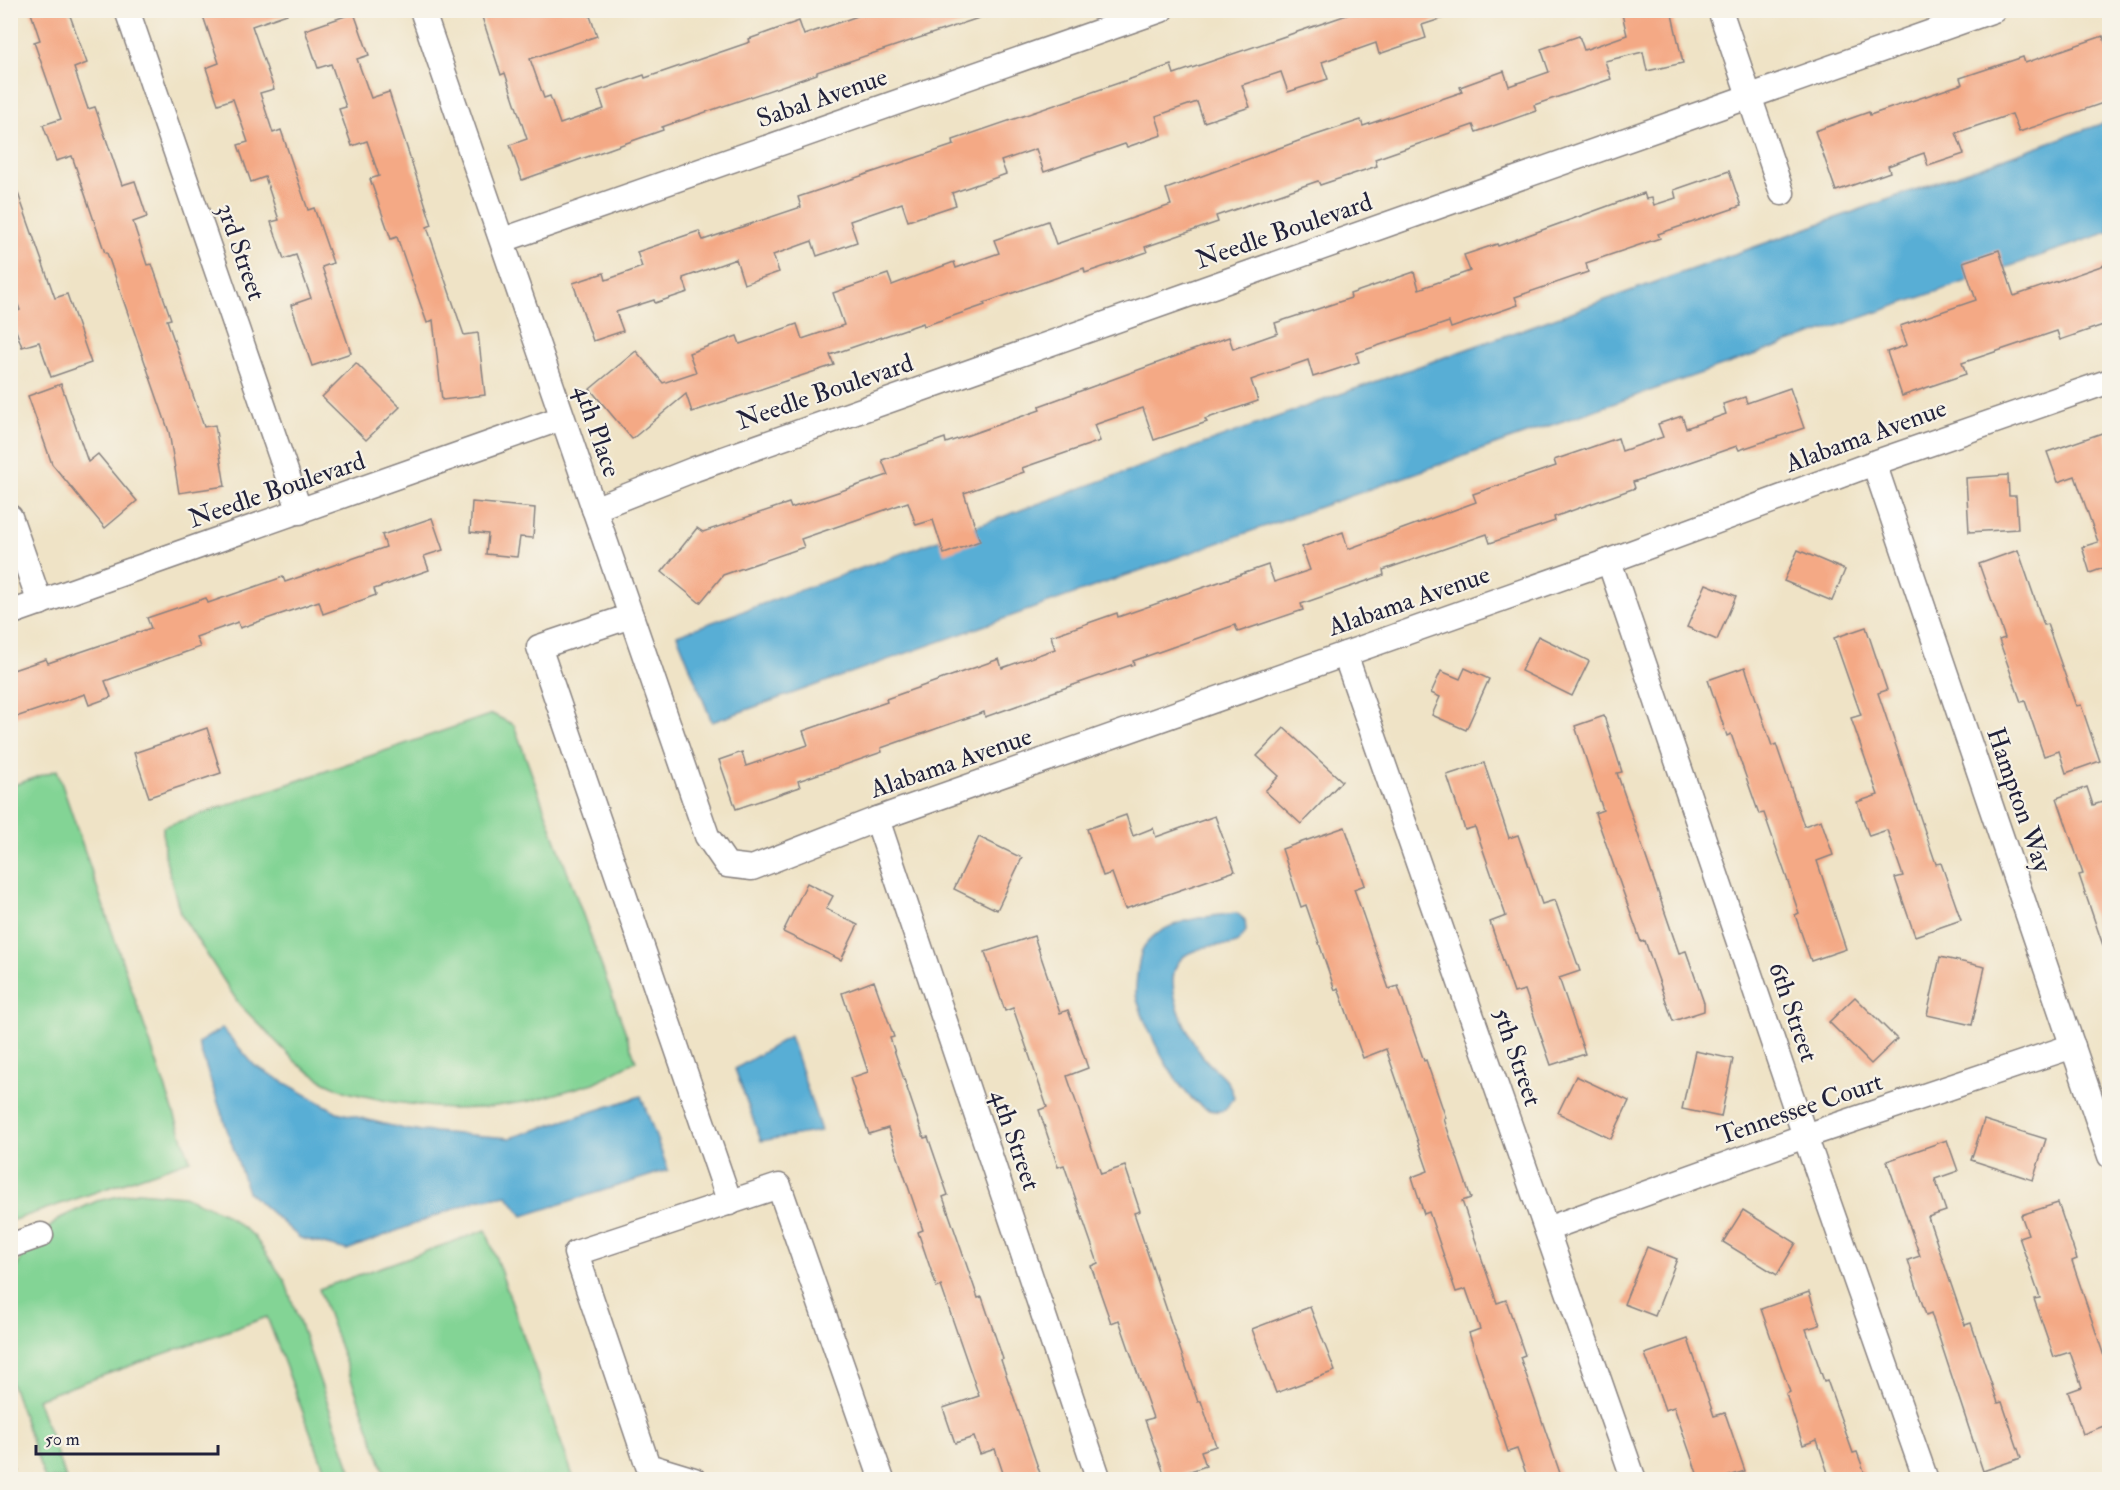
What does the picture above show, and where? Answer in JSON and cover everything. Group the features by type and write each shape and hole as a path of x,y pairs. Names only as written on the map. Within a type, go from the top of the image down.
{"street":[{"name":"3rd Street","path":"127,10 300,512"},
{"name":"4th Place","path":"422,10 707,836 727,865"},
{"name":"Sabal Avenue","path":"502,240 1161,10"},
{"path":"1720,10 1782,192"},
{"name":"Needle Boulevard","path":"594,509 706,465 1994,10"},
{"name":"Alabama Avenue","path":"727,865 752,868 877,819 1609,561 1874,463 2109,381"},
{"name":"Needle Boulevard","path":"10,613 562,418"},
{"name":"Hampton Way","path":"1874,463 2109,1156"},
{"path":"10,517 40,603"},
{"name":"6th Street","path":"1609,561 1805,1136 1926,1479"},
{"path":"631,616 539,647 730,1203"},
{"name":"5th Street","path":"1345,654 1634,1479"},
{"name":"4th Street","path":"877,819 1099,1479"},
{"name":"Tennessee Court","path":"1547,1229 1805,1136 2073,1046"},
{"path":"694,1479 648,1466 576,1253 779,1186 882,1479"},
{"path":"10,1246 41,1235"}],"path":[{"path":"10,1450 21,1479"}],"green space":[{"path":"492,714 514,725 636,1061 594,1083 531,1101 483,1108 449,1109 387,1101 347,1092 325,1082 299,1065 239,1004 180,913 164,852 163,827"},
{"path":"57,770 190,1160 11,1221 11,786"},
{"path":"138,1192 184,1196 223,1213 254,1236 285,1281 354,1479 328,1479 267,1317 37,1399 66,1479 45,1479 11,1382 10,1285 24,1250 60,1218 97,1201"},
{"path":"486,1230 574,1479 387,1479 319,1289"}],"water":[{"path":"2109,121 2109,232 1540,429 712,722 677,635 1335,396"},
{"path":"1237,913 1245,920 1246,931 1239,941 1203,948 1181,959 1175,970 1173,984 1180,1014 1194,1043 1204,1058 1226,1080 1234,1097 1225,1110 1217,1111 1203,1107 1190,1097 1166,1063 1155,1044 1140,1008 1136,995 1137,979 1142,950 1158,933 1186,921"},
{"path":"222,1028 255,1066 337,1112 408,1130 510,1138 641,1096 668,1170 523,1216 507,1195 477,1200 347,1250 300,1238 248,1192 198,1043"},
{"path":"790,1036 821,1131 761,1141 735,1069"}],"building":[{"path":"30,10 68,10 87,63 74,68 88,109 95,107 122,185 135,181 147,217 133,222 147,265 152,264 171,319 167,320 204,427 215,425 225,486 179,493 169,432 72,156 56,161 43,125 61,119 34,42 40,40"},
{"path":"201,10 286,10 287,14 252,26 274,89 260,93 273,133 281,130 308,210 314,208 333,263 322,267 351,353 312,366 291,305 311,298 296,255 284,259 271,222 279,220 265,177 251,182 238,145 248,142 233,99 218,104 206,68 219,63"},
{"path":"492,10 588,10 597,36 530,59 544,98 550,96 560,124 604,109 598,91 644,75 645,78 750,42 749,39 799,21 804,35 874,10 991,10 991,14 817,72 817,74 662,127 663,130 522,180 510,145 527,139 505,73 501,75 481,14"},
{"path":"1346,10 1455,10 1456,14 1422,25 1426,38 1379,54 1376,43 1322,62 1328,79 1288,92 1281,72 1242,85 1250,107 1204,122 1197,102 1156,116 1162,135 1127,147 1125,144 1044,172 1036,149 1001,161 1006,174 952,193 956,205 908,221 902,203 850,221 857,242 817,256 812,241 773,255 779,272 744,284 736,259 683,278 688,292 616,312 623,331 593,341 573,283 604,273 606,280 642,267 637,252 699,231 703,240 801,207 798,197 954,145 953,140 1171,65 1174,74 1347,15"},
{"path":"1621,10 1671,10 1683,63 1647,71 1643,52 1605,61 1611,79 1534,105 1536,111 1476,132 1473,125 1375,159 1377,166 1320,185 1318,181 1216,216 1218,222 1145,247 1147,252 1085,273 1084,268 924,326 923,323 830,355 834,365 692,412 686,394 632,439 590,389 636,351 663,383 696,372 689,353 737,336 740,344 797,324 802,339 844,325 833,293 888,274 892,285 954,262 956,268 999,253 994,240 1048,221 1056,244 1171,205 1166,189 1304,139 1361,120 1363,126 1462,92 1460,87 1504,71 1509,86 1549,72 1541,49 1579,36 1584,50 1627,35"},
{"path":"354,13 369,55 357,59 371,98 389,92 432,225 427,227 464,335 478,333 485,395 442,400 433,320 427,323 397,237 391,239 370,179 379,176 367,141 352,146 339,109 346,107 331,64 318,68 305,30"},
{"path":"2103,36 2109,55 2109,101 2019,132 2012,114 1956,133 1964,154 1928,166 1924,153 1888,166 1890,172 1836,191 1815,131 1962,84 1960,78 2023,57 2025,63"},
{"path":"1729,171 1741,206 1658,234 1660,238 1586,263 1588,272 1515,297 1518,305 1451,328 1449,322 1356,353 1359,362 1313,377 1308,360 1251,380 1258,401 1154,440 1143,408 1094,425 1100,441 1022,468 1024,472 964,493 980,541 944,554 933,520 916,525 908,502 801,539 804,547 723,575 700,603 662,572 697,528 703,532 789,503 791,508 888,475 882,460 945,438 946,443 1040,410 1039,406 1229,337 1233,349 1278,333 1275,323 1351,298 1350,294 1414,272 1419,289 1470,271 1464,255 1497,244 1498,246 1644,193 1646,199 1652,198 1654,205 1676,198 1674,190"},
{"path":"14,182 55,298 67,294 91,363 51,377 39,342 22,347 10,314 20,310 10,283 10,183"},
{"path":"1999,250 2014,296 2104,265 2109,281 2109,323 2060,340 2057,331 1962,363 1966,374 1902,396 1887,352 1907,345 1900,326 1976,300 1963,262"},
{"path":"356,363 400,407 366,440 322,397"},
{"path":"61,384 88,462 98,454 137,501 105,528 52,464 28,396"},
{"path":"1790,388 1804,428 1739,450 1737,446 1633,482 1635,488 1554,517 1555,521 1490,543 1487,534 1383,570 1384,575 1301,604 1303,610 1238,632 1235,625 985,717 984,712 881,748 882,752 798,781 800,787 736,809 719,760 742,752 746,766 808,745 803,731 999,659 1002,668 1055,649 1051,636 1117,613 1118,617 1268,565 1274,582 1310,570 1302,547 1343,532 1348,549 1476,502 1473,494 1556,466 1554,460 1618,438 1622,451 1663,437 1658,424 1682,416 1686,428 1726,414 1723,404 1745,397 1747,403"},
{"path":"2105,432 2109,446 2109,566 2090,573 2082,547 2098,542 2075,476 2058,482 2047,452"},
{"path":"2008,475 2009,496 2016,496 2018,529 1969,532 1966,478"},
{"path":"472,502 535,508 533,538 520,537 517,557 486,554 488,534 470,532"},
{"path":"432,518 443,550 424,556 429,570 374,589 376,595 323,614 319,601 240,628 238,622 196,637 200,647 105,681 111,697 89,705 85,694 10,719 10,671 46,659 48,663 151,628 147,618 206,598 208,603 283,577 285,582 386,547 382,535"},
{"path":"1798,550 1845,570 1832,601 1784,581"},
{"path":"2018,550 2044,625 2047,624 2076,706 2081,705 2100,761 2066,773 2059,751 2044,756 2025,701 2021,702 1999,640 2005,638 1979,564"},
{"path":"1706,584 1736,596 1717,640 1687,627"},
{"path":"1866,627 1887,690 1878,693 1936,864 1941,863 1961,920 1915,936 1895,878 1903,876 1887,830 1869,836 1857,802 1878,795 1851,718 1861,715 1834,638"},
{"path":"1538,636 1589,661 1572,696 1521,671"},
{"path":"1745,667 1772,746 1776,744 1804,826 1821,820 1833,855 1817,861 1846,949 1811,961 1795,915 1799,913 1764,813 1759,814 1731,734 1727,736 1708,680"},
{"path":"1465,668 1489,679 1466,730 1432,715 1440,697 1431,693 1441,671 1460,679"},
{"path":"1604,716 1622,772 1617,773 1679,953 1686,951 1704,1003 1704,1011 1673,1021 1645,941 1641,942 1595,813 1603,810 1575,726"},
{"path":"207,728 221,773 149,797 134,753"},
{"path":"1284,728 1342,781 1301,824 1265,791 1279,776 1257,756"},
{"path":"1484,763 1509,838 1518,835 1542,904 1555,900 1580,971 1559,978 1585,1054 1551,1065 1525,990 1514,993 1490,922 1506,916 1475,827 1465,830 1447,775"},
{"path":"2087,787 2093,805 2109,800 2109,953 2106,954 2079,875 2083,874 2057,798"},
{"path":"1126,815 1133,836 1153,828 1156,837 1215,816 1235,871 1125,909 1112,873 1103,876 1087,829"},
{"path":"1345,827 1365,885 1354,889 1389,989 1398,986 1424,1061 1426,1060 1471,1198 1462,1201 1497,1303 1506,1300 1525,1355 1520,1357 1562,1479 1528,1479 1517,1449 1508,1452 1469,1333 1480,1329 1466,1289 1456,1292 1429,1212 1424,1214 1412,1177 1428,1171 1386,1049 1363,1058 1338,988 1335,990 1306,905 1301,907 1282,849"},
{"path":"979,837 1022,858 997,910 954,889"},
{"path":"807,883 833,896 826,909 858,925 841,960 783,932"},
{"path":"1034,936 1060,1013 1068,1010 1088,1068 1067,1076 1101,1174 1125,1166 1140,1211 1134,1213 1198,1402 1201,1401 1216,1446 1201,1451 1206,1466 1166,1479 1145,1420 1153,1418 1119,1320 1111,1323 1091,1266 1098,1263 1064,1165 1058,1167 1039,1110 1047,1107 1013,1008 1005,1011 985,952"},
{"path":"1940,957 1985,967 1972,1025 1927,1015"},
{"path":"874,981 894,1037 890,1038 924,1138 928,1137 948,1195 943,1197 978,1298 982,1297 1042,1479 1005,1479 995,1449 980,1454 974,1437 955,1443 943,1408 979,1396 941,1286 937,1288 918,1232 923,1230 888,1128 869,1134 850,1078 868,1072 842,993"},
{"path":"1855,997 1897,1039 1871,1064 1829,1022"},
{"path":"1695,1051 1733,1059 1721,1117 1682,1109"},
{"path":"1576,1076 1629,1101 1611,1139 1558,1113"},
{"path":"1984,1120 2046,1139 2033,1180 1971,1160"},
{"path":"1947,1140 1958,1171 1935,1179 1946,1211 1928,1217 1965,1325 1971,1323 1998,1403 2002,1402 2021,1458 1983,1471 1931,1313 1926,1315 1908,1260 1920,1256 1887,1161"},
{"path":"2058,1203 2077,1259 2072,1261 2109,1371 2109,1424 2083,1434 2068,1392 2082,1387 2070,1352 2054,1357 2034,1299 2040,1298 2019,1237 2028,1234 2021,1215"},
{"path":"1743,1210 1796,1243 1777,1275 1723,1242"},
{"path":"1647,1247 1677,1259 1655,1316 1624,1304"},
{"path":"1809,1292 1820,1325 1806,1329 1853,1453 1857,1452 1867,1479 1830,1479 1817,1440 1803,1445 1786,1394 1790,1392 1761,1309"},
{"path":"1310,1307 1335,1371 1276,1393 1252,1329"},
{"path":"1688,1339 1714,1416 1725,1413 1745,1471 1720,1479 1699,1479 1674,1407 1665,1410 1645,1354"}]}
